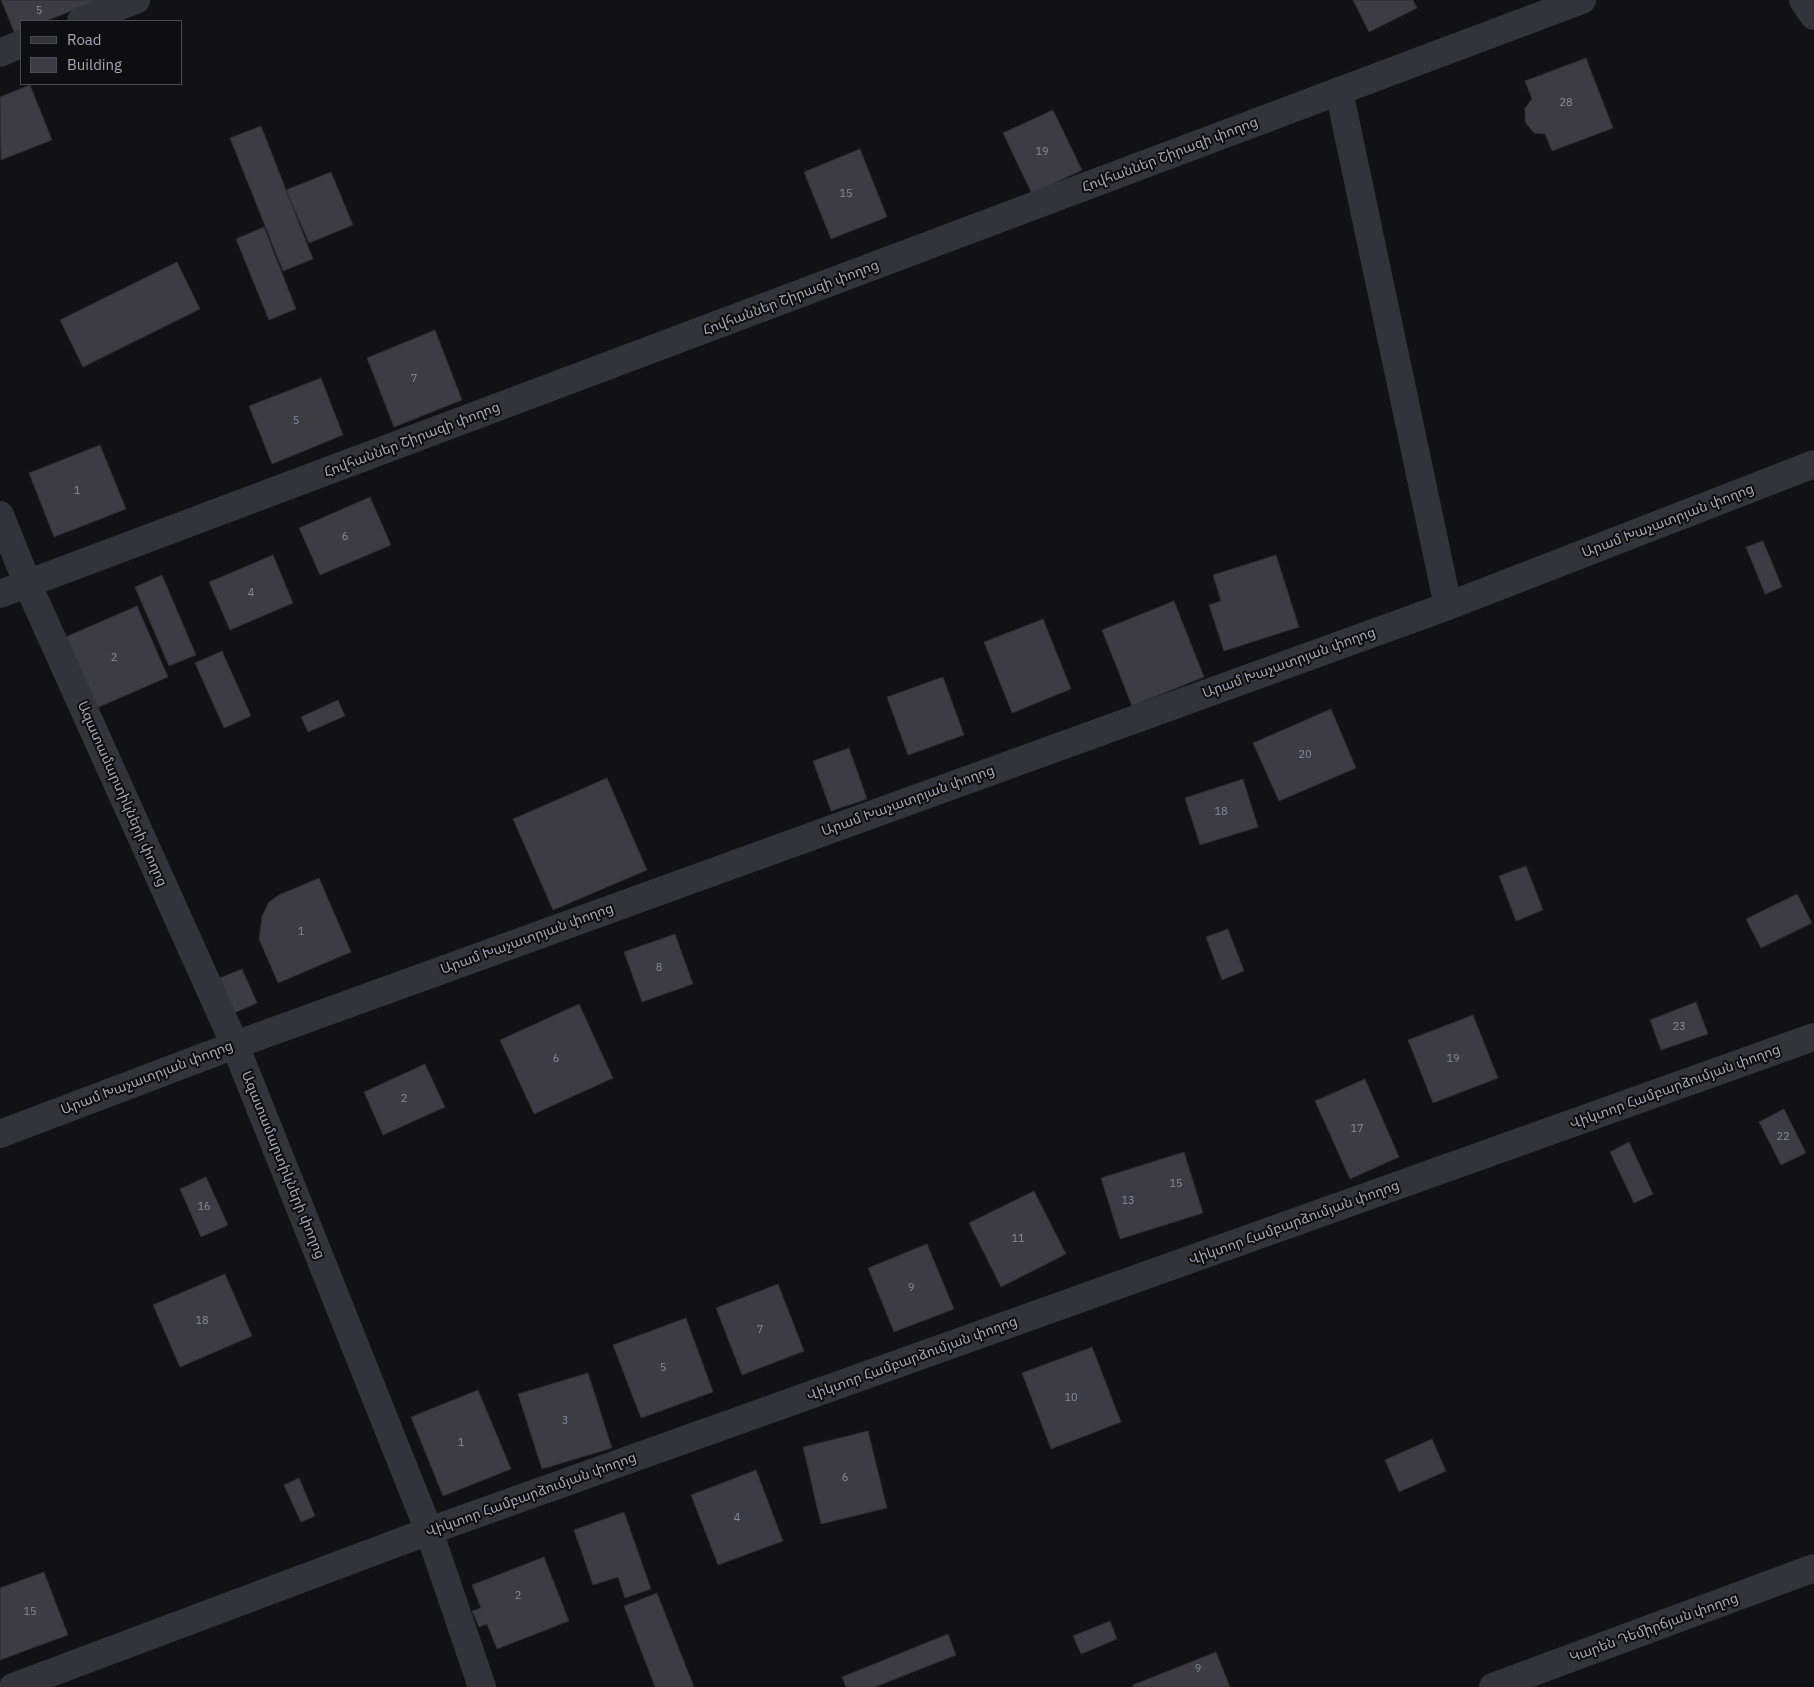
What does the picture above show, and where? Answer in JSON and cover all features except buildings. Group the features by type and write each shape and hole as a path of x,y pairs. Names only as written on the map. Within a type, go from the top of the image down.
{"street":[{"path":"84,20 136,0"},
{"name":"Հովհաններ Շիրազի փողոց","path":"0,594 1582,0"},
{"path":"1803,0 1814,16"},
{"path":"0,52 20,44"},
{"path":"1339,92 1448,606"},
{"name":"Արամ Խաչատրյան փողոց","path":"0,1134 235,1045 1448,606 1814,464"},
{"name":"Ազատամարտիկների փողոց","path":"0,515 28,585 235,1045 429,1531 482,1687"},
{"name":"Վիկտոր Համբարձումյան փողոց","path":"13,1687 429,1531 1814,1037"},
{"name":"Կարեն Դեմիրճյան փողոց","path":"1493,1687 1814,1568"}]}
